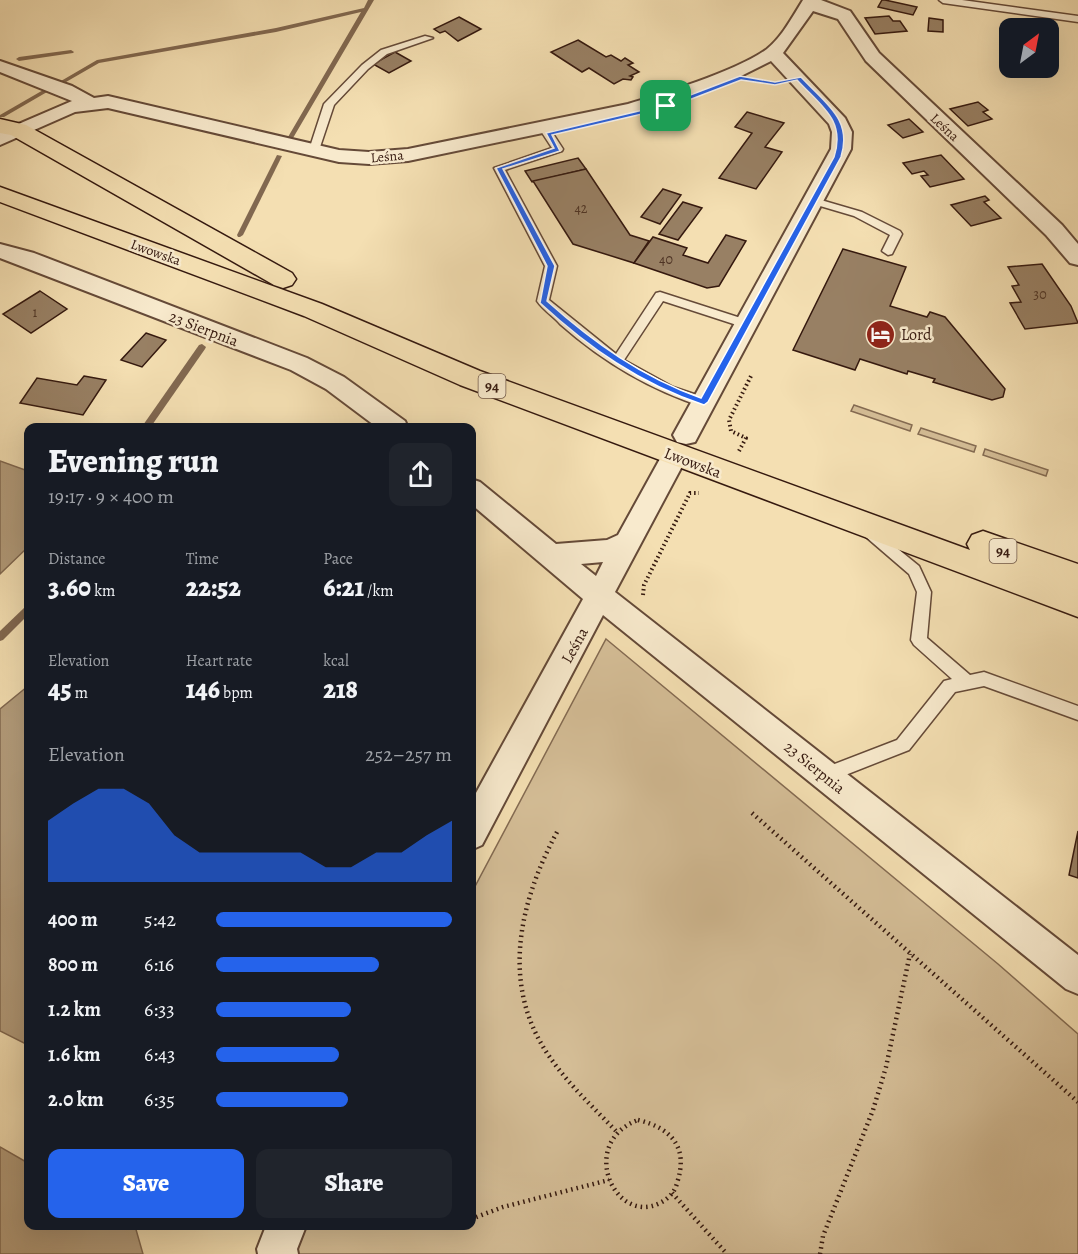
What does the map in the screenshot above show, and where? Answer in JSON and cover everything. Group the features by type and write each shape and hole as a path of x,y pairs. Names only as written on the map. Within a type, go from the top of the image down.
{"main road":[{"path":"6,132 246,261 397,335"},
{"name":"Lwowska","path":"0,194 313,310 470,378 928,526 1078,578"},
{"name":"Lwowska","path":"313,310 397,335 681,445 727,474 1078,603"}],"street":[{"name":"Leśna","path":"6,132 54,113 89,103 128,105 314,150 356,158 383,158 632,110 707,84 773,53 785,41 811,2 844,15 872,57 1054,230 1078,258"},
{"name":"Leśna","path":"476,824 513,752 601,597 841,149 842,132 828,109 773,53"},
{"path":"0,66 65,90 89,103"},
{"name":"23 Sierpnia","path":"0,251 26,258 299,364 335,383 389,423"},
{"name":"23 Sierpnia","path":"476,493 601,597 1078,977"},
{"path":"553,555 609,551 628,543"},
{"path":"278,1254 285,1230"}],"lane":[{"path":"943,0 1078,19"},
{"path":"314,150 329,104 365,67 384,52 428,38"},
{"path":"544,128 558,149 500,168 551,266 543,301 575,330 617,362 669,390 704,402"},
{"path":"814,201 858,214 896,234 888,251"},
{"path":"617,362 660,296 746,324"},
{"path":"854,521 914,570 924,592 920,640 967,682"},
{"path":"825,775 903,745 950,686 984,679 1078,713"}],"path":[{"path":"642,603 644,585 690,493 717,492 727,474"},
{"path":"752,813 1078,1102"},
{"path":"557,832 537,868 530,888 518,949 517,974 520,996 541,1046 616,1131"},
{"path":"820,1254 823,1236 873,1110 886,1067 910,953"},
{"path":"650,1120 662,1126 672,1135 682,1161 681,1176 672,1193 656,1205 643,1208 620,1195 609,1180 605,1156 616,1131 626,1123 650,1120"},
{"path":"476,1217 503,1207 609,1180"},
{"path":"672,1193 727,1254"}],"shaded area":[{"path":"854,405 912,425 910,431 851,411"},
{"path":"921,428 976,446 974,452 918,434"},
{"path":"985,449 1048,470 1046,476 983,455"},
{"path":"0,461 24,470 24,551 0,574"},
{"path":"606,639 998,964 1078,1034 1078,1254 273,1254 288,1230 476,1230 476,885"},
{"path":"24,689 24,1043 0,1031 0,709"},
{"path":"0,1147 24,1161 24,1230 136,1230 143,1254 0,1254"}],"building":[{"path":"882,0 917,7 913,15 878,7"},
{"path":"889,16 893,21 900,21 907,31 875,34 865,18"},
{"path":"459,17 481,29 458,41 445,31 440,33 434,29"},
{"path":"929,18 943,20 943,32 928,31"},
{"path":"578,40 606,57 611,55 621,61 625,58 633,63 628,65 639,72 630,76 633,77 631,80 623,79 614,84 589,68 582,72 551,52"},
{"path":"395,52 411,61 389,73 373,64"},
{"path":"978,102 988,110 983,112 992,119 968,126 950,109"},
{"path":"747,112 784,123 765,147 782,152 756,189 719,178 752,133 735,127"},
{"path":"909,119 923,132 903,138 888,125"},
{"path":"941,155 964,179 930,187 921,176 928,175 924,171 912,174 903,163"},
{"path":"578,158 586,169 532,182 525,171"},
{"path":"586,169 630,235 649,241 634,263 573,244 533,181"},
{"path":"663,189 681,195 660,224 641,217"},
{"path":"985,196 989,200 984,202 1001,218 971,226 951,205"},
{"path":"683,202 702,208 678,240 659,234"},
{"path":"726,235 746,241 719,286 707,288 634,263 653,237 687,248 683,255 708,263"},
{"name":"Lord","path":"843,249 906,267 890,306 927,317 930,312 945,317 1005,389 1003,397 992,400 933,382 935,379 908,371 907,374 860,359 855,370 793,350"},
{"path":"1042,264 1071,306 1078,323 1025,329 1010,303 1021,302 1012,286 1019,285 1008,267"},
{"path":"40,291 67,309 31,333 3,314"},
{"path":"146,333 166,340 142,367 121,360"},
{"path":"84,376 106,380 83,415 20,403 37,378 77,385"},
{"path":"1078,831 1078,878 1069,875"}],"waterway":[{"path":"366,9 371,0"},
{"path":"64,81 97,62 276,30 366,9"},
{"path":"291,137 366,9"},
{"path":"19,59 71,52"},
{"path":"2,116 45,91"},
{"path":"240,235 279,156"},
{"path":"149,423 202,347"},
{"path":"0,637 24,614"}],"place":[{"name":"Lord","path":"880,334"}],"route":[{"path":"740,78 775,84 799,78 828,109 842,132 843,141 838,157 704,402 669,390 617,362 575,330 543,301 551,266 500,168 558,149 548,134 622,119 666,106 740,78"}]}
